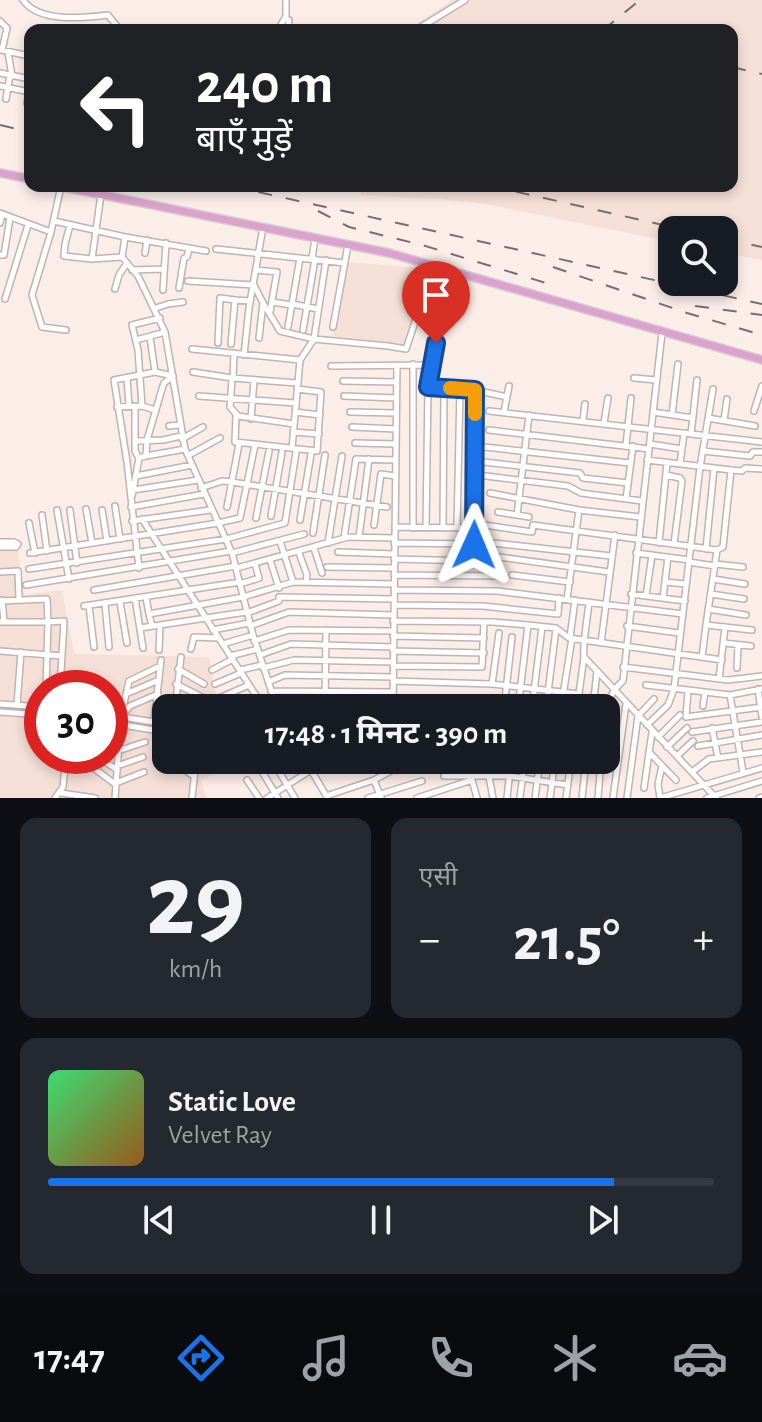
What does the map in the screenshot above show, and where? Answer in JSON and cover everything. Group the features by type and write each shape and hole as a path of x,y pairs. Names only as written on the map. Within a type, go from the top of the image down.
{"main road":[{"path":"0,173 24,178"},
{"path":"91,192 424,263 762,360"}],"street":[{"path":"23,0 33,12 70,19 108,15 115,24"},
{"path":"282,24 286,0"},
{"path":"426,24 465,0"},
{"path":"289,20 289,24"},
{"path":"0,21 7,27 0,60"},
{"path":"4,51 24,55"},
{"path":"4,51 11,76 6,99"},
{"path":"0,73 24,80"},
{"path":"0,86 24,91"},
{"path":"59,192 54,221 32,295 42,327 66,330"},
{"path":"92,259 101,194"},
{"path":"0,223 1,214 51,232"},
{"path":"0,255 4,255 10,218"},
{"path":"54,221 206,251"},
{"path":"5,299 28,225"},
{"path":"70,225 64,256 92,259 122,257"},
{"path":"244,355 263,227"},
{"path":"125,237 122,257 153,304 165,332 182,438 210,510 232,552 246,612 272,694"},
{"path":"303,330 315,239"},
{"path":"145,253 147,240"},
{"path":"163,290 166,243"},
{"path":"333,327 348,245"},
{"path":"179,288 184,258 189,248"},
{"path":"216,249 345,263"},
{"path":"288,327 300,258"},
{"path":"29,569 226,539 285,523 291,490 300,360 314,339 326,260"},
{"path":"115,289 127,263"},
{"path":"254,285 280,331 314,339 406,349 418,313 424,263"},
{"path":"132,270 163,269"},
{"path":"256,270 277,272 270,312"},
{"path":"188,281 254,285"},
{"path":"218,283 218,343"},
{"path":"220,298 250,301"},
{"path":"231,344 235,300"},
{"path":"153,304 183,302"},
{"path":"272,302 318,309"},
{"path":"259,338 263,303"},
{"path":"418,313 441,322 428,387 426,528"},
{"path":"130,504 139,458 135,441 135,406 139,375 132,325 160,318"},
{"path":"136,340 165,332"},
{"path":"612,694 623,681 662,333"},
{"path":"150,337 155,372"},
{"path":"192,349 300,360"},
{"path":"234,353 230,407 236,415 294,424"},
{"path":"413,364 413,528"},
{"path":"672,415 678,364"},
{"path":"331,366 430,365"},
{"path":"393,694 397,366"},
{"path":"139,568 114,380 155,372 173,376"},
{"path":"193,372 321,392 317,451 239,444 234,440 236,415"},
{"path":"146,456 147,440 164,383 173,376"},
{"path":"127,378 135,406"},
{"path":"634,378 656,380"},
{"path":"251,419 254,380"},
{"path":"680,464 693,418 697,380"},
{"path":"343,381 396,382"},
{"path":"504,412 509,386"},
{"path":"754,411 762,386"},
{"path":"428,387 460,388 507,397"},
{"path":"443,528 444,388"},
{"path":"457,528 460,388"},
{"path":"644,788 650,728 668,705 674,689 700,467 713,389"},
{"path":"94,590 255,564 344,538 472,545 475,541 475,390"},
{"path":"199,396 295,403"},
{"path":"344,396 396,398"},
{"path":"604,423 608,398"},
{"path":"626,499 631,398"},
{"path":"724,420 727,399"},
{"path":"583,420 585,404"},
{"path":"117,407 135,406 155,410"},
{"path":"489,411 762,442"},
{"path":"295,412 320,415"},
{"path":"350,412 396,413"},
{"path":"653,412 693,418"},
{"path":"517,515 529,415"},
{"path":"708,418 755,426"},
{"path":"169,426 179,425"},
{"path":"135,441 182,438 203,427"},
{"path":"352,427 396,429"},
{"path":"489,430 682,449"},
{"path":"293,432 319,434"},
{"path":"139,458 187,452 220,438"},
{"path":"355,443 396,444"},
{"path":"227,507 239,444"},
{"path":"29,523 32,553 240,518 255,445"},
{"path":"484,447 630,463"},
{"path":"256,518 269,451"},
{"path":"703,451 750,456"},
{"path":"271,516 282,452"},
{"path":"745,468 753,452 762,452"},
{"path":"300,520 311,454"},
{"path":"313,533 325,455"},
{"path":"328,543 342,456"},
{"path":"344,538 356,459 395,460"},
{"path":"359,537 369,459"},
{"path":"647,460 742,471 745,468 762,469"},
{"path":"484,462 580,473 583,478 628,483"},
{"path":"659,543 667,463"},
{"path":"136,476 192,465"},
{"path":"706,549 714,468"},
{"path":"484,525 532,532 533,525 717,550 723,547 731,470"},
{"path":"374,525 381,474 395,476"},
{"path":"666,475 682,481 674,544"},
{"path":"486,476 568,486 581,493 642,501"},
{"path":"130,504 203,491 222,477 232,482 387,507"},
{"path":"133,490 198,480"},
{"path":"490,493 579,510 640,517"},
{"path":"115,506 120,539"},
{"path":"86,509 92,543"},
{"path":"57,510 69,579"},
{"path":"70,510 77,563"},
{"path":"102,510 107,541"},
{"path":"132,521 210,510"},
{"path":"563,692 571,638 570,582 579,510"},
{"path":"498,512 529,517"},
{"path":"42,515 47,551"},
{"path":"142,519 255,694"},
{"path":"395,527 474,528"},
{"path":"26,585 232,552 304,534"},
{"path":"601,643 615,535"},
{"path":"280,541 293,582"},
{"path":"475,541 611,556"},
{"path":"314,548 322,573"},
{"path":"702,657 717,550"},
{"path":"338,552 472,561"},
{"path":"299,553 307,575 306,582"},
{"path":"636,553 743,567"},
{"path":"485,555 609,572"},
{"path":"646,596 652,555"},
{"path":"663,598 668,557"},
{"path":"270,560 279,588"},
{"path":"94,647 86,606 240,583 259,578 255,564"},
{"path":"327,567 501,576"},
{"path":"0,572 18,571 19,600"},
{"path":"512,575 570,582"},
{"path":"713,579 745,584"},
{"path":"149,614 243,597 293,582 306,582 497,591 683,614"},
{"path":"665,582 686,584"},
{"path":"631,594 685,601"},
{"path":"711,594 744,599"},
{"path":"146,597 152,626"},
{"path":"140,628 246,612 279,601 279,597 497,607 558,614 559,598"},
{"path":"135,598 143,648"},
{"path":"47,670 48,622 47,599 1,600 2,622 48,622 64,621 61,670"},
{"path":"120,602 127,643"},
{"path":"268,682 284,675 324,676 492,684 579,694 589,602"},
{"path":"105,604 109,647"},
{"path":"708,609 746,615"},
{"path":"213,630 250,625 289,612 484,622 556,628 571,638 722,660"},
{"path":"215,684 241,671 294,660 480,668 483,666 484,622"},
{"path":"519,694 528,625"},
{"path":"706,625 752,630"},
{"path":"159,650 160,626"},
{"path":"627,626 679,633"},
{"path":"534,694 542,627"},
{"path":"719,679 725,627"},
{"path":"548,694 556,628"},
{"path":"191,649 194,637 221,641 289,630 484,638"},
{"path":"324,694 326,630"},
{"path":"492,684 499,633"},
{"path":"505,694 512,637"},
{"path":"724,643 751,646"},
{"path":"212,670 232,657 291,644 484,653"},
{"path":"737,668 738,644"},
{"path":"0,651 62,656"},
{"path":"0,712 24,714 21,706 21,652"},
{"path":"175,694 181,657"},
{"path":"584,657 715,797"},
{"path":"128,687 133,677 161,663 158,694"},
{"path":"623,667 731,680 762,676"},
{"path":"178,669 204,684"},
{"path":"595,694 597,671"},
{"path":"128,693 159,680"},
{"path":"731,680 743,772"},
{"path":"176,684 196,694"},
{"path":"228,694 249,685"},
{"path":"646,685 731,694 760,689 762,719 689,730 667,747"},
{"path":"271,691 376,694"},
{"path":"688,691 686,717 761,707"},
{"path":"703,706 705,692"},
{"path":"128,708 152,697"},
{"path":"627,798 638,716 654,699"},
{"path":"613,798 626,703"},
{"path":"0,704 24,706"},
{"path":"712,713 718,758"},
{"path":"658,737 680,715"},
{"path":"128,718 152,722"},
{"path":"128,726 152,730"},
{"path":"677,756 696,744 739,741 762,735"},
{"path":"128,750 145,742"},
{"path":"648,751 676,780"},
{"path":"692,772 704,762 718,758 762,752"},
{"path":"128,763 143,757"},
{"path":"662,766 658,784 660,798 762,768"},
{"path":"116,784 144,772"},
{"path":"55,798 60,793 63,774"},
{"path":"102,774 116,784"},
{"path":"115,798 117,774"},
{"path":"191,774 194,776 192,798"},
{"path":"264,774 277,795"},
{"path":"280,774 295,798"},
{"path":"267,798 277,795 304,774"},
{"path":"311,774 327,797 385,774"},
{"path":"520,797 523,774"},
{"path":"535,798 538,774"},
{"path":"550,798 553,774"},
{"path":"566,798 569,774"},
{"path":"582,798 585,774"},
{"path":"598,798 600,774"},
{"path":"444,776 509,776 568,785"},
{"path":"507,798 509,776"},
{"path":"489,777 493,798"},
{"path":"466,798 476,796 472,778"},
{"path":"417,798 472,778"},
{"path":"247,780 259,798"},
{"path":"374,780 380,796"},
{"path":"368,798 422,781"},
{"path":"707,798 762,781"},
{"path":"60,793 95,798"}],"shaded area":[{"path":"452,0 762,0 762,260 738,256 738,216 658,216 658,239 486,204 361,195 361,192 738,192 738,24 417,24"},
{"path":"346,262 422,268 409,334 403,344 333,336"},
{"path":"17,544 24,595 62,590 74,654 209,657 216,694 152,694 152,774 213,774 201,781 207,798 0,798 0,545"}],"railway":[{"path":"610,24 640,0"},
{"path":"738,68 762,74"},
{"path":"0,125 24,131"},
{"path":"258,192 762,304"},
{"path":"517,192 658,224"},
{"path":"318,211 349,227 422,245 556,286"},
{"path":"738,242 762,247"},
{"path":"553,267 762,335"},
{"path":"695,306 762,315"}],"slow traffic":[{"path":"450,388 475,390 475,414"}],"route":[{"path":"436,343 428,387 475,390 474,545"}]}
